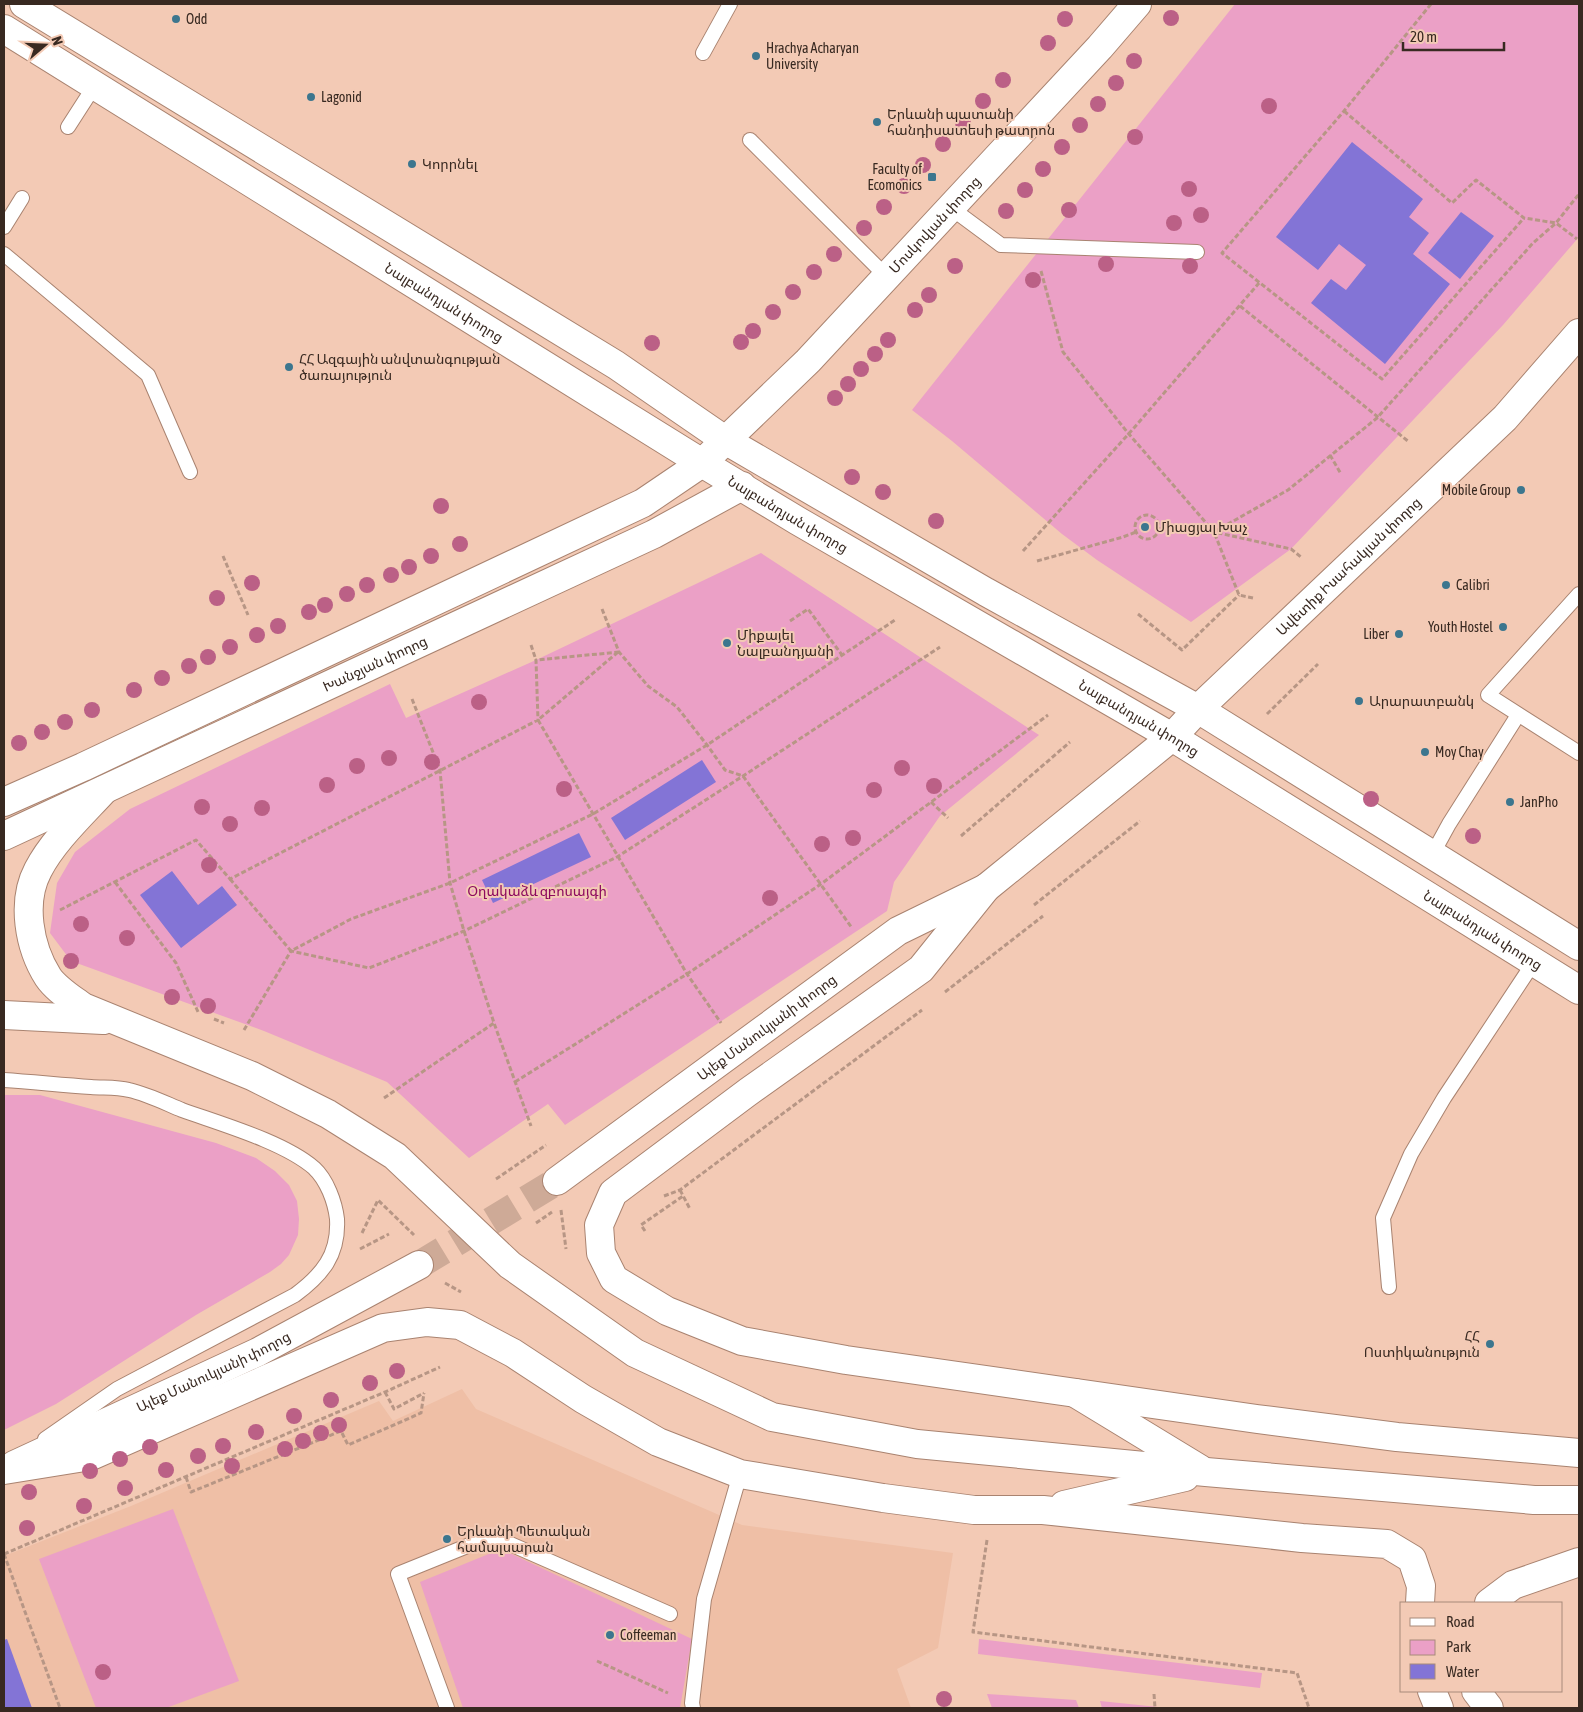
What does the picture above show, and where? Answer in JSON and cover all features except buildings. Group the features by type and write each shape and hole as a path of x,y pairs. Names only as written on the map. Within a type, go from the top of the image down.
{"main road":[{"path":"24,4 616,365 725,440 986,592 1198,709 1579,946"},
{"name":"Մոսկովյան փողոց","path":"725,440 808,361 1100,48 1137,4"},
{"name":"Նալբանդյան փողոց","path":"4,29 702,464 1172,736 1579,990"},
{"name":"Ավետիք Իսահակյան փողոց","path":"1198,709 1505,418 1579,333"},
{"path":"4,802 92,763 643,503 702,464 725,440"},
{"name":"Խանջյան փողոց","path":"4,836 654,534 742,486"},
{"name":"Ալեք Մանուկյանի փողոց","path":"1075,1393 846,1360 742,1341 667,1312 614,1279 601,1253 599,1225 613,1193 748,1092 921,969 986,888 1172,736 1198,709"},
{"path":"104,790 52,848 37,871 32,887 29,909 33,941 49,978 65,994 83,1007 252,1076 328,1114 395,1156 510,1265 635,1353 772,1417 917,1444 1206,1472 1534,1500 1579,1500"},
{"name":"Ալեք Մանուկյանի փողոց","path":"557,1181 898,931 986,888"},
{"path":"4,1015 117,1021"},
{"name":"Ալեք Մանուկյանի փողոց","path":"4,1469 430,1273"},
{"path":"4,1469 91,1456 384,1328 427,1322 460,1325 513,1353 583,1399 658,1442 740,1474 974,1510 1043,1510 1302,1538 1387,1544 1412,1559 1421,1586 1420,1602"},
{"path":"1075,1393 1206,1472"},
{"path":"1075,1393 1396,1437 1579,1453"},
{"path":"1043,1510 1206,1472"},
{"path":"1490,1602 1513,1585 1579,1562"},
{"path":"1432,1692 1439,1708"},
{"path":"1477,1692 1489,1708"}],"lane":[{"path":"703,53 730,4"},
{"path":"68,127 95,85"},
{"path":"750,140 887,277"},
{"path":"4,227 22,198"},
{"path":"951,208 1001,245 1197,252"},
{"path":"4,254 148,375 190,472"},
{"path":"1579,594 1488,695 1579,753"},
{"path":"1432,854 1518,715"},
{"path":"1389,1287 1383,1218 1410,1154 1444,1098 1534,962"},
{"path":"4,1080 129,1090 255,1136 286,1150 314,1169 323,1179 328,1190 336,1215 337,1225 330,1259 315,1280 306,1287 295,1295 116,1389 4,1469"},
{"path":"692,1706 704,1599 740,1474"},
{"path":"447,1708 398,1574 492,1536 670,1614"}],"path":[{"path":"1431,4 1344,111 1222,253 1382,379 1524,218"},
{"path":"1344,111 1452,203 1476,180 1524,218 1556,223 1577,239"},
{"path":"1214,532 1288,490 1377,418 1533,244 1556,223 1579,194"},
{"path":"1034,247 1063,352 1128,433 1214,532 1239,595"},
{"path":"1023,551 1259,284"},
{"path":"1240,306 1409,442"},
{"path":"1330,455 1341,474"},
{"path":"1144,515 1152,515 1160,524 1156,535 1149,539 1142,537 1136,532 1136,524 1144,515"},
{"path":"1037,561 1136,532"},
{"path":"1214,532 1291,549 1301,557"},
{"path":"223,556 248,615"},
{"path":"1239,595 1253,598"},
{"path":"1138,614 1182,650 1239,595"},
{"path":"790,621 808,608 842,655"},
{"path":"602,609 619,652 648,686 677,707 725,770 743,776 849,924"},
{"path":"244,1030 290,951 351,920 450,882 593,814 707,745 895,620"},
{"path":"531,644 536,660 538,720 687,974 722,1025"},
{"path":"63,908 196,840 290,951 369,968 464,932 617,857 940,647"},
{"path":"536,660 619,652"},
{"path":"230,879 538,720 619,652"},
{"path":"1262,719 1318,664"},
{"path":"412,699 440,770 450,882 464,932 494,1023 532,1126"},
{"path":"515,1082 687,974 821,884 1048,715"},
{"path":"961,836 1070,742"},
{"path":"931,802 948,818"},
{"path":"1034,904 1140,821"},
{"path":"115,882 176,963 199,1014"},
{"path":"937,998 1043,916"},
{"path":"661,1197 680,1190 922,1010"},
{"path":"214,1019 224,1023"},
{"path":"384,1098 494,1023"},
{"path":"496,1180 546,1145"},
{"path":"680,1190 690,1208"},
{"path":"645,1231 641,1225 683,1196"},
{"path":"361,1235 378,1200 418,1239"},
{"path":"536,1223 560,1207 566,1249"},
{"path":"352,1253 389,1234"},
{"path":"430,1273 467,1295"},
{"path":"60,1708 4,1554 440,1367"},
{"path":"186,1477 191,1492 341,1431 348,1446 421,1413 424,1393 394,1410 385,1392"},
{"path":"988,1537 973,1632 1297,1673 1309,1708"},
{"path":"597,1661 692,1706"},
{"path":"1154,1694 1155,1708"}],"shaded area":[{"name":"Երևանի Պետական համալսարան","path":"462,1389 476,1409 742,1525 953,1553 938,1648 897,1669 911,1708 4,1708 4,1556 131,1506 379,1401 393,1421"}],"green space":[{"path":"1235,4 1579,4 1579,237 1503,325 1291,549 1191,622 1097,560 1062,534 952,441 912,410"},
{"name":"Օղակաձև զբոսայգի","path":"761,553 1039,735 940,816 894,882 887,911 565,1125 548,1104 469,1158 387,1082 264,1031 71,961 50,933 57,883 75,852 130,809 390,684 406,718 536,660"},
{"path":"4,1095 40,1095 216,1143 256,1158 275,1171 289,1185 297,1201 299,1219 298,1235 289,1255 270,1272 196,1315 56,1404 4,1430"},
{"path":"173,1509 239,1681 166,1708 96,1708 39,1559"},
{"path":"501,1549 692,1639 680,1708 463,1708 420,1582"},
{"path":"979,1639 1262,1673 1260,1688 978,1654"},
{"path":"987,1694 1076,1700 1079,1708 992,1708"},
{"path":"1100,1701 1168,1708 1102,1708"}],"water":[{"path":"1352,142 1423,199 1409,217 1429,233 1413,254 1450,284 1385,364 1311,303 1331,279 1346,290 1366,265 1339,244 1318,270 1276,237"},
{"path":"1461,212 1494,236 1460,279 1428,253"},
{"path":"702,760 716,782 625,840 611,818"},
{"path":"579,833 591,857 493,903 482,880"},
{"path":"172,871 198,905 222,886 237,905 181,948 140,895"},
{"path":"7,1639 32,1708 4,1708 4,1640"}],"tunnel":[{"path":"419,1265 557,1181"}],"place":[{"name":"Odd","path":"176,19"},
{"name":"Hrachya Acharyan University","path":"756,56"},
{"name":"Lagonid","path":"311,97"},
{"name":"Երևանի պատանի հանդիսատեսի թատրոն","path":"877,122"},
{"name":"Կորրնել","path":"412,164"},
{"name":"Faculty of Ecomonics","path":"932,177"},
{"name":"ՀՀ Ազգային անվտանգության ծառայություն","path":"289,367"},
{"name":"Mobile Group","path":"1521,490"},
{"name":"Միացյալ Խաչ","path":"1145,527"},
{"name":"Calibri","path":"1446,585"},
{"name":"Youth Hostel","path":"1503,627"},
{"name":"Liber","path":"1399,634"},
{"name":"Միքայել Նալբանդյանի","path":"727,643"},
{"name":"Արարատբանկ","path":"1359,701"},
{"name":"Moy Chay","path":"1425,752"},
{"name":"JanPho","path":"1510,802"},
{"name":"ՀՀ Ոստիկանություն","path":"1490,1344"},
{"name":"Երևանի Պետական համալսարան","path":"447,1539"},
{"name":"Coffeeman","path":"610,1635"}]}
